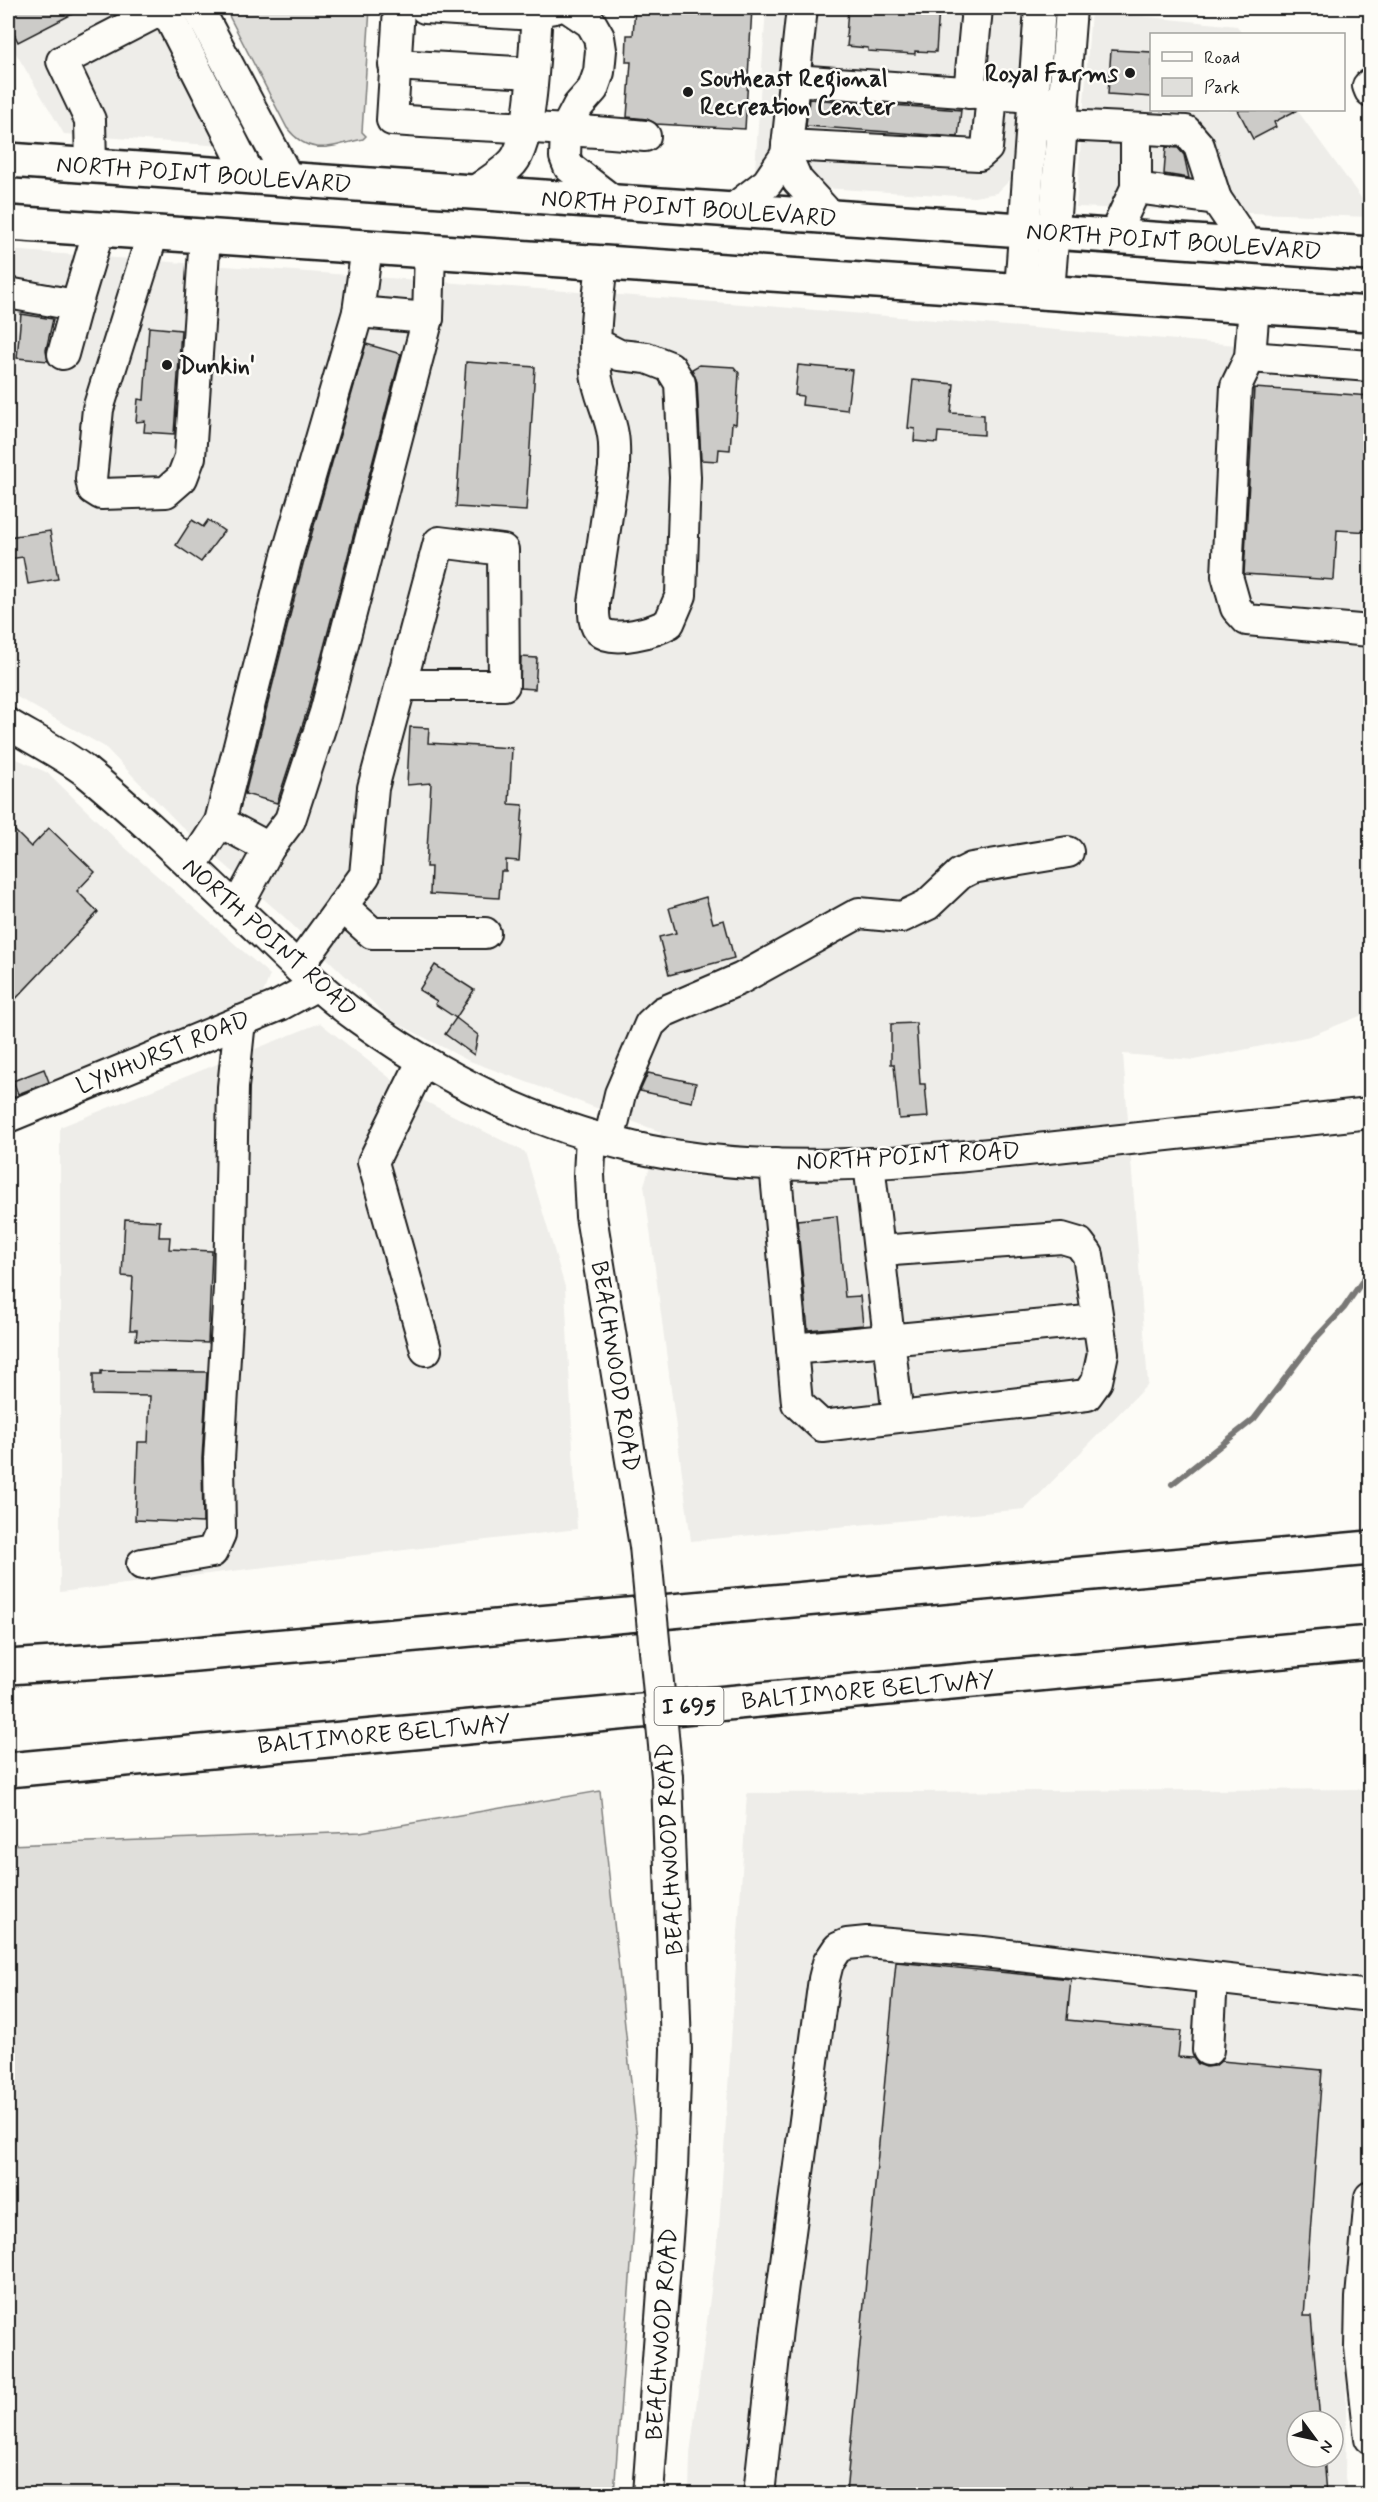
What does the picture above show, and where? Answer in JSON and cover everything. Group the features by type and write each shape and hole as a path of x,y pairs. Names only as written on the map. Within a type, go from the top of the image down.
{"main road":[{"name":"NORTH POINT BOULEVARD","path":"8,160 1371,254"},
{"path":"8,223 1371,314"},
{"path":"8,1667 162,1657 1371,1548"},
{"name":"BALTIMORE BELTWAY","path":"8,1770 1371,1643"}],"street":[{"path":"91,166 90,120 62,61 165,8 251,178"},
{"path":"198,8 290,180"},
{"path":"399,8 392,120 525,129 566,129 645,136"},
{"path":"425,8 519,14 546,8 532,73 525,129 519,151 513,162 472,193"},
{"path":"569,8 591,23 599,37 601,50 599,72 593,89 578,106 566,129 566,157 569,167 613,201"},
{"path":"732,210 767,183 786,150 802,8"},
{"path":"786,150 979,155 987,148 980,93 977,8"},
{"path":"1040,8 1033,110 1040,232"},
{"path":"1035,291 1040,232 1063,118 1071,8"},
{"path":"394,65 532,73"},
{"path":"794,80 980,93 1063,118 1136,129 1186,131 1199,146 1216,199 1248,246"},
{"path":"1371,84 1368,86 1371,91"},
{"path":"1113,237 1136,188 1136,129"},
{"path":"786,150 796,180 832,218"},
{"path":"1136,188 1216,199"},
{"path":"63,354 99,229"},
{"path":"153,233 98,409 91,479 93,489 101,494 165,492 182,478 190,457 205,236"},
{"path":"191,866 220,822 286,559 358,312 367,247"},
{"path":"236,909 269,848 290,820 325,713 428,318 430,251"},
{"path":"595,343 619,356 647,358 670,367 680,382 685,477 681,596 669,623 648,633 606,635 598,630 594,619 594,603 614,468 613,435 596,376 595,343 595,323 602,263"},
{"path":"8,293 69,304 78,299"},
{"path":"1254,306 1250,357 1236,386 1227,576 1236,608 1247,620 1371,631"},
{"path":"358,312 428,318"},
{"path":"1250,357 1371,366"},
{"path":"307,976 342,906 365,875 373,788 439,542 502,550 504,685 401,685"},
{"name":"NORTH POINT ROAD","path":"8,723 81,768 191,866 307,976 356,1016 423,1060 515,1108 600,1138 667,1154 723,1161 775,1164 869,1163 959,1157 1371,1113"},
{"path":"220,822 269,848"},
{"name":"BEACHWOOD ROAD","path":"648,2494 672,2170 676,2049 667,1777 645,1546 591,1216 589,1175 600,1138 650,1024 663,1012 740,978 859,913 902,917 927,905 960,874 972,868 1068,852"},
{"path":"342,906 372,933 484,933"},
{"name":"LYNHURST ROAD","path":"8,1117 280,1005 307,976"},
{"path":"142,1564 212,1552 220,1534 219,1460 229,1287 231,1132 240,1021"},
{"path":"423,1060 373,1162 426,1350"},
{"path":"869,1163 898,1417"},
{"path":"775,1164 797,1403 822,1426 1087,1395 1097,1381 1103,1353 1088,1255 1079,1244 1062,1238 879,1251"},
{"path":"792,1349 1098,1320"},
{"path":"759,2494 777,2329 824,1979 828,1963 838,1948 847,1944 879,1943 1371,1996"},
{"path":"1208,2050 1212,1978"},
{"path":"1371,2197 1361,2298 1360,2347 1371,2438"}],"shaded area":[{"path":"8,8 148,8 222,146 64,134 8,40"},
{"path":"766,8 1026,8 1010,180 997,193 974,197 754,184"},
{"path":"1091,11 1237,26 1241,33 1150,33 1150,111 1298,111 1370,210 1370,217 1076,207"},
{"path":"8,250 755,305 1370,356 1370,1012 1310,1036 1194,1060 1123,1054 1148,1384 1025,1509 691,1541 644,1185 661,1132 467,1060 391,1020 282,915 181,826 105,747 8,692"},
{"path":"8,755 48,773 122,845 270,975 260,1001 8,1098"},
{"path":"320,1023 409,1093 525,1152 565,1287 577,1529 60,1592 60,1127"},
{"path":"1370,1789 1370,2132 1348,2290 1345,2478 1349,2494 689,2494 690,2454 719,2228 747,1793"}],"green space":[{"path":"225,8 370,8 362,132 366,136 363,139 331,147 313,147 296,137 287,128"},
{"path":"600,1791 639,2157 614,2494 8,2494 8,1845 360,1832"}],"building":[{"path":"8,8 84,8 18,42 8,21"},
{"name":"Southeast Regional Recreation Center","path":"635,8 752,8 745,129 656,124 647,119 627,117 631,62 626,62 627,35 633,35"},
{"path":"848,8 939,8 936,52 915,51 915,54 868,51 868,48 847,46"},
{"name":"Royal Farms","path":"1111,50 1150,52 1150,97 1108,94"},
{"path":"809,99 961,110 958,137 806,126"},
{"path":"1239,111 1295,111 1274,122 1276,127 1253,139"},
{"path":"1166,147 1178,148 1184,155 1189,178 1164,174"},
{"path":"21,314 53,319 46,350 48,361 17,358"},
{"name":"Dunkin'","path":"149,327 181,330 174,434 144,432 145,421 136,422 138,399 144,400"},
{"path":"366,344 401,354 308,708 277,803 245,794 303,564"},
{"path":"466,362 535,367 526,511 456,507"},
{"path":"699,365 734,367 739,373 736,424 732,423 730,450 719,449 718,461 701,460 697,382 692,369"},
{"path":"798,365 852,370 847,410 802,405 803,396 795,395"},
{"path":"913,380 954,384 951,413 984,415 984,435 938,432 937,443 914,441 915,429 908,428"},
{"path":"1254,388 1371,396 1371,532 1337,530 1334,580 1244,574"},
{"path":"192,520 203,527 208,520 224,531 201,562 176,545"},
{"path":"50,531 58,579 28,584 23,557 8,559 8,537"},
{"path":"521,657 537,658 535,689 520,688"},
{"path":"410,727 429,728 428,743 512,748 509,804 523,805 519,861 506,860 506,871 501,871 499,898 430,894 431,867 426,867 431,783 407,785"},
{"path":"8,824 31,847 49,828 95,872 77,891 98,912 8,1007"},
{"path":"706,897 713,923 724,920 734,958 669,975 659,937 676,933 669,908"},
{"path":"435,965 474,990 456,1018 435,1004 437,1001 419,990"},
{"path":"456,1018 478,1035 474,1055 445,1034"},
{"path":"916,1023 920,1084 925,1084 928,1117 899,1119 894,1064 891,1064 891,1024"},
{"path":"44,1069 49,1082 18,1094 13,1081"},
{"path":"648,1073 696,1083 692,1102 640,1091"},
{"path":"837,1216 845,1297 860,1296 863,1325 808,1330 797,1220"},
{"path":"125,1219 160,1221 159,1237 170,1237 169,1249 212,1251 208,1343 136,1340 137,1330 130,1330 133,1277 122,1276"},
{"path":"101,1371 207,1372 202,1459 203,1523 135,1520 138,1442 148,1442 150,1396 93,1395 93,1374 101,1374"},
{"path":"896,1962 1071,1979 1067,2020 1181,2031 1178,2057 1193,2058 1198,2064 1206,2067 1215,2066 1221,2061 1322,2070 1304,2316 1311,2316 1319,2409 1285,2409 1285,2469 1325,2469 1327,2494 846,2494"}],"waterway":[{"path":"1172,1484 1254,1419 1316,1338 1344,1308 1370,1270"}],"place":[{"name":"Royal Farms","path":"1130,73"},
{"name":"Southeast Regional Recreation Center","path":"688,92"},
{"name":"Dunkin'","path":"167,365"}]}
